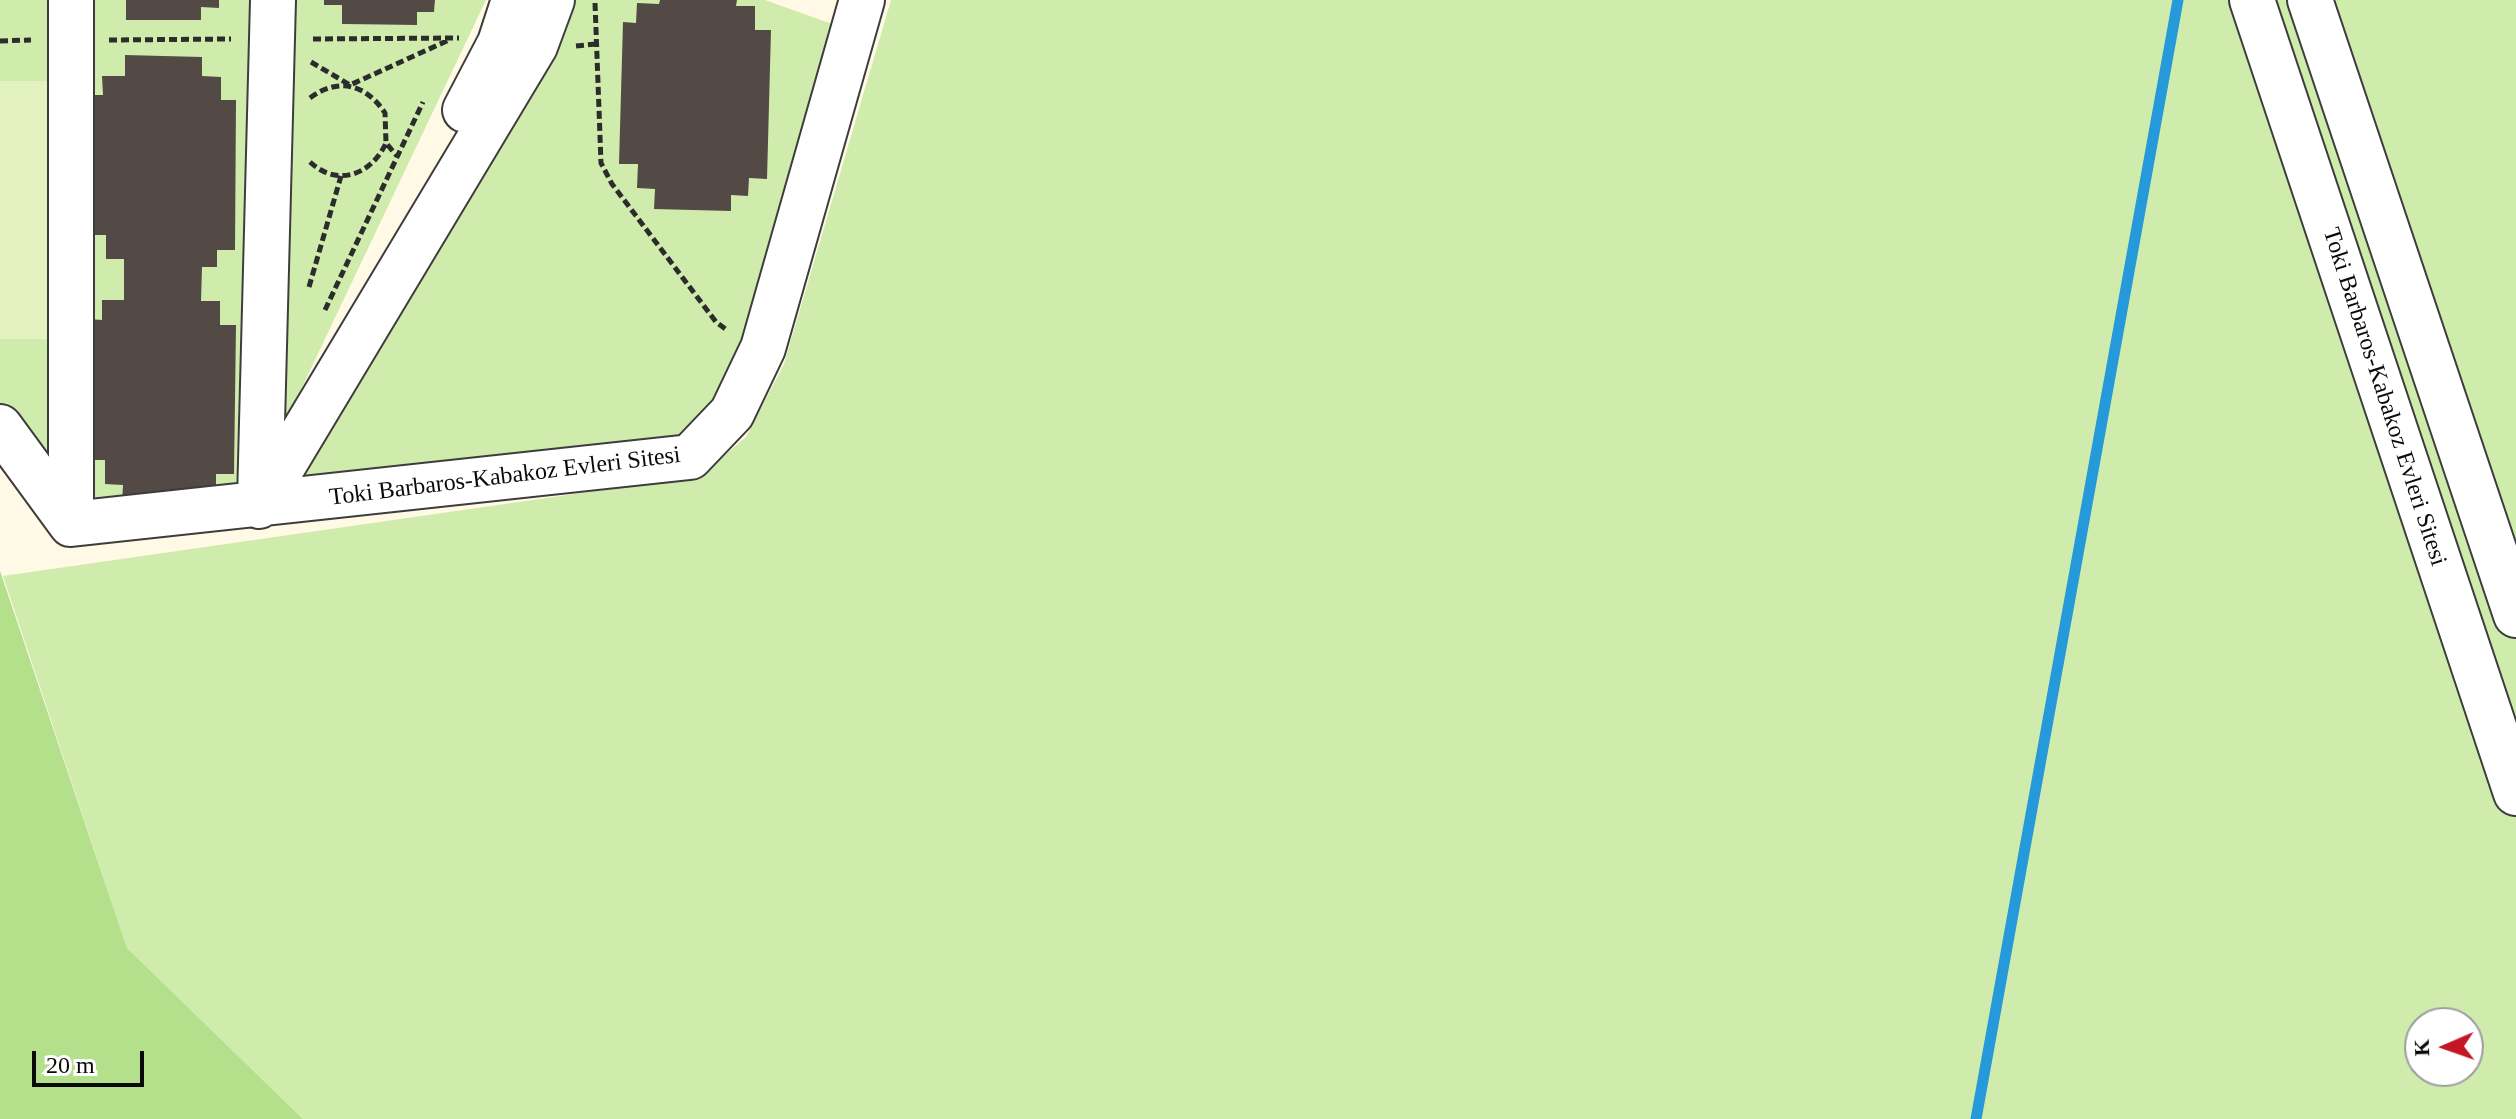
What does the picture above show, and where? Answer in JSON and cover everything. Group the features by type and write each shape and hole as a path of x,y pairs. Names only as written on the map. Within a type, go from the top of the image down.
{"lane":[{"path":"259,506 500,43 514,0"},
{"path":"259,506 540,38 552,0"},
{"name":"Toki Barbaros-Kabakoz Evleri Sitesi","path":"71,524 690,457 732,413 763,348 862,0"},
{"name":"Toki Barbaros-Kabakoz Evleri Sitesi","path":"2252,0 2516,793"},
{"path":"2310,0 2516,615"},
{"path":"71,20 71,524"},
{"path":"259,506 263,469 272,20"},
{"path":"0,427 71,524"}],"path":[{"path":"595,0 601,163 612,184 716,322 748,343 763,348"},
{"path":"0,41 71,20 272,20 453,38"},
{"path":"447,51 459,25"},
{"path":"309,99 321,90 350,85 453,38"},
{"path":"304,155 327,173 356,174 370,167 386,143 385,113 365,90 350,85"},
{"path":"324,313 429,91"},
{"path":"386,143 398,157"}],"green space":[{"path":"0,0 324,0 324,5 342,5 342,24 417,25 417,12 434,12 435,0 486,0 247,503 71,518 0,419"},
{"path":"567,0 765,0 838,26 748,343 720,402 683,446 275,499"},
{"path":"891,0 2516,0 2516,1119 303,1119 127,948 3,576 700,476 746,437 784,364"},
{"path":"0,81 53,81 54,339 0,339"},
{"path":"0,571 127,948 303,1119 0,1119"}],"building":[{"path":"126,0 219,0 219,8 201,7 201,20 126,20"},
{"path":"324,0 435,0 434,12 417,12 417,25 342,24 342,5 324,5"},
{"path":"660,0 737,0 736,6 755,6 755,30 771,30 767,179 749,178 748,196 731,195 731,211 654,209 655,189 637,188 638,164 619,164 623,22 636,23 637,3 659,4"},
{"path":"125,55 202,57 202,76 221,77 221,100 236,100 235,250 217,250 217,267 202,267 201,301 220,301 220,325 236,325 234,474 216,474 216,491 122,504 123,485 105,484 105,460 86,460 88,319 102,320 102,300 124,300 124,259 106,259 106,235 87,235 89,95 103,95 102,76 125,76"}],"waterway":[{"path":"1976,1119 2178,0"}]}
